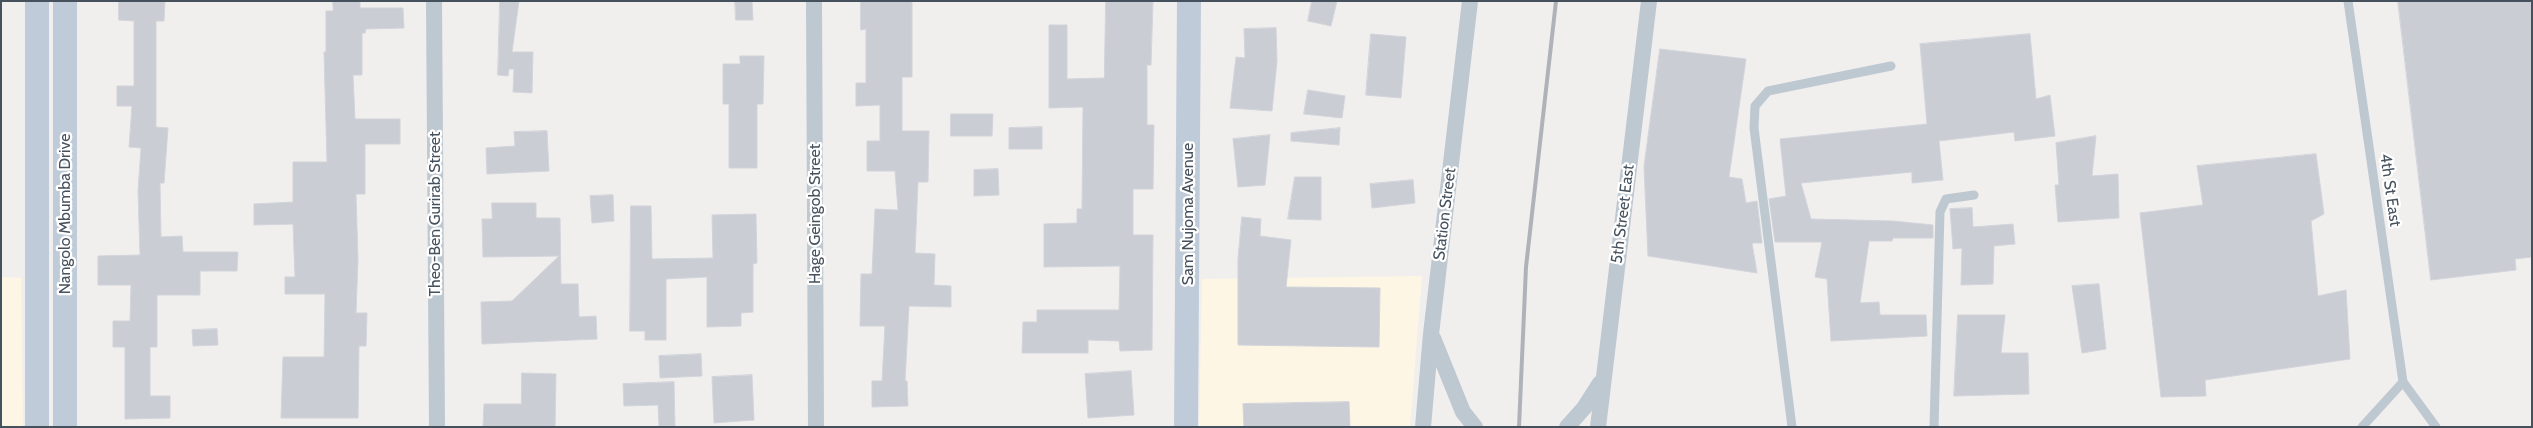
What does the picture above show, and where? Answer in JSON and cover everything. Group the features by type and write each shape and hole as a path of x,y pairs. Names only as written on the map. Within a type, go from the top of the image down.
{"street":[{"name":"Nangolo Mbumba Drive","path":"36,427 37,1"},
{"name":"Nangolo Mbumba Drive","path":"65,1 65,427"},
{"name":"Theo-Ben Gurirab Street","path":"434,1 437,427"},
{"name":"Hage Geingob Street","path":"814,1 816,427"},
{"name":"Sam Nujoma Avenue","path":"1186,427 1189,1"},
{"name":"Station Street","path":"1424,427 1431,334 1470,1"},
{"name":"5th Street East","path":"1598,427 1649,1"},
{"path":"1431,334 1463,412 1475,427"},
{"path":"1568,427 1584,408 1604,378"}],"lane":[{"name":"4th St East","path":"2348,1 2403,382 2436,427"},
{"path":"1792,427 1754,128 1755,106 1768,91 1892,66"},
{"path":"1934,427 1940,212 1946,199 1974,196"},
{"path":"2362,427 2403,382"}],"shaded area":[{"path":"1422,276 1410,427 1199,427 1202,279"},
{"path":"1,277 21,278 23,427 1,427"}],"building":[{"path":"119,1 165,1 164,21 156,21 156,127 168,128 164,183 160,183 161,237 182,236 183,252 238,252 237,271 200,271 200,295 157,295 157,347 150,347 150,396 170,396 170,418 125,419 125,347 113,347 113,321 130,321 131,285 98,285 98,256 140,255 138,191 141,148 129,147 132,106 117,106 117,86 134,86 134,21 119,20"},
{"path":"333,1 360,1 360,8 403,8 404,28 366,29 365,33 362,33 362,75 353,75 355,119 400,119 400,144 365,144 365,194 356,194 358,259 356,313 367,313 366,346 359,346 358,418 281,418 283,357 324,357 325,294 285,294 285,277 295,277 293,224 254,225 254,204 293,202 293,162 327,162 324,52 326,52 326,11 333,11"},
{"path":"500,1 519,1 512,52 533,52 532,93 513,92 514,69 509,69 508,76 498,75"},
{"path":"735,1 752,1 753,20 736,20"},
{"path":"861,1 912,1 912,77 902,77 902,131 929,131 928,182 918,182 915,253 935,254 934,285 951,286 951,307 909,306 905,381 907,381 908,406 872,407 872,381 882,381 885,326 860,326 861,274 872,274 875,209 898,210 895,171 867,171 867,141 880,141 880,105 856,106 856,83 866,83 866,29 861,30"},
{"path":"1106,1 1153,1 1151,65 1147,65 1147,125 1154,125 1153,189 1133,189 1133,235 1153,235 1152,350 1120,351 1119,341 1088,340 1088,353 1022,353 1023,322 1037,322 1037,310 1119,310 1120,266 1044,267 1044,224 1077,223 1077,209 1082,209 1083,107 1049,108 1049,25 1067,25 1067,79 1104,78"},
{"path":"1312,1 1337,1 1331,26 1308,21"},
{"path":"2398,1 2532,1 2532,257 2515,259 2516,270 2431,280"},
{"path":"1276,28 1277,61 1272,111 1230,108 1236,57 1245,58 1244,29"},
{"path":"1371,34 1406,37 1401,98 1366,95"},
{"path":"2030,34 2036,99 2050,95 2055,136 2015,141 2014,132 1939,141 1943,180 1912,183 1912,172 1801,183 1811,219 1893,221 1933,225 1933,238 1893,238 1892,241 1869,241 1860,303 1879,302 1880,315 1926,315 1927,336 1831,341 1827,279 1815,277 1822,242 1775,242 1769,199 1786,196 1780,139 1927,124 1920,44"},
{"path":"1660,49 1746,59 1729,177 1742,179 1746,203 1757,201 1762,243 1752,243 1757,273 1648,256 1644,167"},
{"path":"740,56 764,56 763,104 757,104 757,168 729,168 729,104 723,104 723,64 740,64"},
{"path":"1308,90 1345,96 1342,118 1304,114"},
{"path":"951,114 993,114 992,136 951,136"},
{"path":"1042,127 1042,149 1009,149 1009,128"},
{"path":"1340,128 1339,145 1291,141 1291,133"},
{"path":"547,131 549,171 487,174 486,148 515,146 514,132"},
{"path":"1270,135 1265,185 1238,187 1233,139"},
{"path":"2096,136 2092,176 2118,174 2119,218 2058,222 2055,185 2059,185 2056,143"},
{"path":"2316,154 2324,214 2311,221 2318,296 2346,290 2350,359 2205,380 2206,396 2161,397 2140,213 2203,205 2197,166"},
{"path":"998,169 999,195 974,196 974,170"},
{"path":"1295,177 1321,177 1321,220 1288,219"},
{"path":"1413,180 1415,203 1372,208 1370,184"},
{"path":"613,195 614,221 592,223 590,196"},
{"path":"492,203 536,203 536,218 560,218 561,284 578,284 579,317 596,316 597,339 482,344 481,302 512,301 559,256 483,257 482,219 492,219"},
{"path":"631,206 651,206 652,259 713,258 712,215 756,214 757,263 753,264 753,312 741,313 741,326 707,327 707,277 666,279 666,340 645,340 645,331 630,331"},
{"path":"1972,208 1973,227 2013,224 2015,244 1994,246 1993,284 1961,285 1962,248 1953,249 1950,209"},
{"path":"1242,217 1261,219 1260,236 1291,240 1286,287 1380,288 1379,347 1238,345 1238,259"},
{"path":"2099,284 2106,349 2082,353 2072,286"},
{"path":"1958,315 2005,315 2001,353 2028,353 2029,394 1954,396"},
{"path":"217,329 218,345 193,346 192,330"},
{"path":"701,354 702,376 660,378 659,356"},
{"path":"1131,371 1134,415 1088,418 1085,374"},
{"path":"522,373 556,374 555,427 483,427 484,404 521,404"},
{"path":"752,375 754,420 714,423 712,377"},
{"path":"674,382 675,426 659,426 658,405 624,406 623,384"},
{"path":"1349,402 1350,427 1244,427 1243,404"}],"railway":[{"path":"1519,427 1526,267 1556,1"}]}
